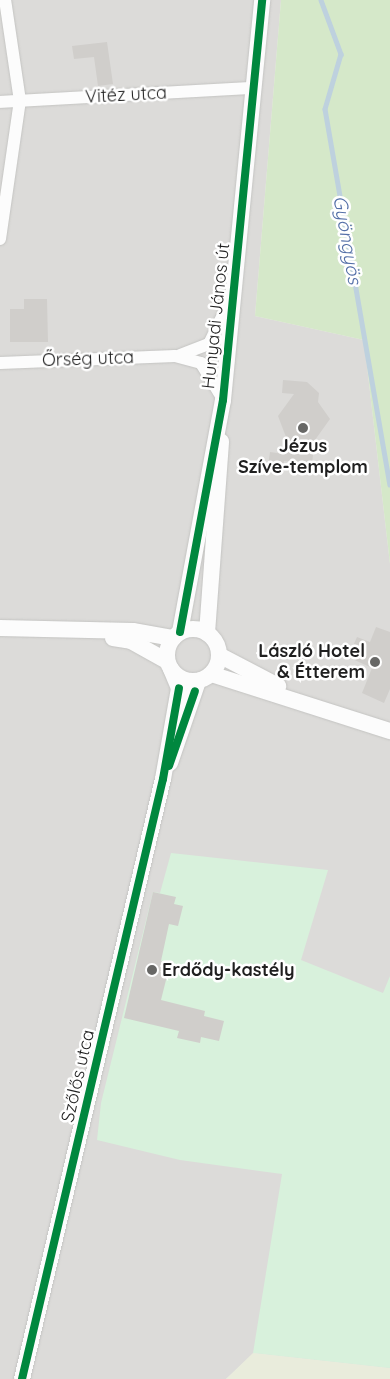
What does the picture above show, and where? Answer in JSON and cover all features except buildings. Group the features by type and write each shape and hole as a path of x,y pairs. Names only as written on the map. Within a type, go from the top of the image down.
{"street":[{"path":"0,239 20,101 5,0"},
{"name":"Hunyadi János út","path":"176,635 223,400 262,0"},
{"name":"Vitéz utca","path":"0,102 253,88"},
{"name":"Őrség utca","path":"0,363 175,356 209,344 218,331 223,309 235,292"},
{"name":"Őrség utca","path":"175,356 201,363 223,400"},
{"name":"Hunyadi János út","path":"207,633 207,599 222,456 220,422"},
{"path":"0,628 133,630 176,635 194,629 207,633 220,655 329,712"},
{"path":"62,630 131,641 169,665 185,680 205,678 390,731"},
{"path":"169,665 176,635"},
{"path":"205,678 220,655"},
{"name":"Szőlős utca","path":"22,1379 163,779 179,688 169,665"},
{"name":"Szőlős utca","path":"163,779 205,678"}],"shaded area":[{"path":"0,0 281,0 255,316 364,340 390,564 390,1368 254,1353 226,1379 0,1379"}],"green space":[{"path":"281,0 390,0 390,564 364,340 255,316"},
{"path":"171,853 328,870 301,960 383,993 390,976 390,1368 253,1353 282,1174 180,1160 97,1140 101,1103 153,892 160,893"},
{"path":"253,1353 390,1368 390,1379 226,1379"}],"waterway":[{"name":"Gyöngyös","path":"321,0 341,54 325,109 390,484"}],"cycle path":[{"path":"180,632 223,400 262,0"},
{"path":"22,1379 163,779 179,688"},
{"path":"169,766 195,691"}],"place":[{"name":"Jézus Szíve-templom","path":"303,428"},
{"name":"László Hotel & Étterem","path":"375,662"},
{"name":"Erdődy-kastély","path":"152,970"}]}
